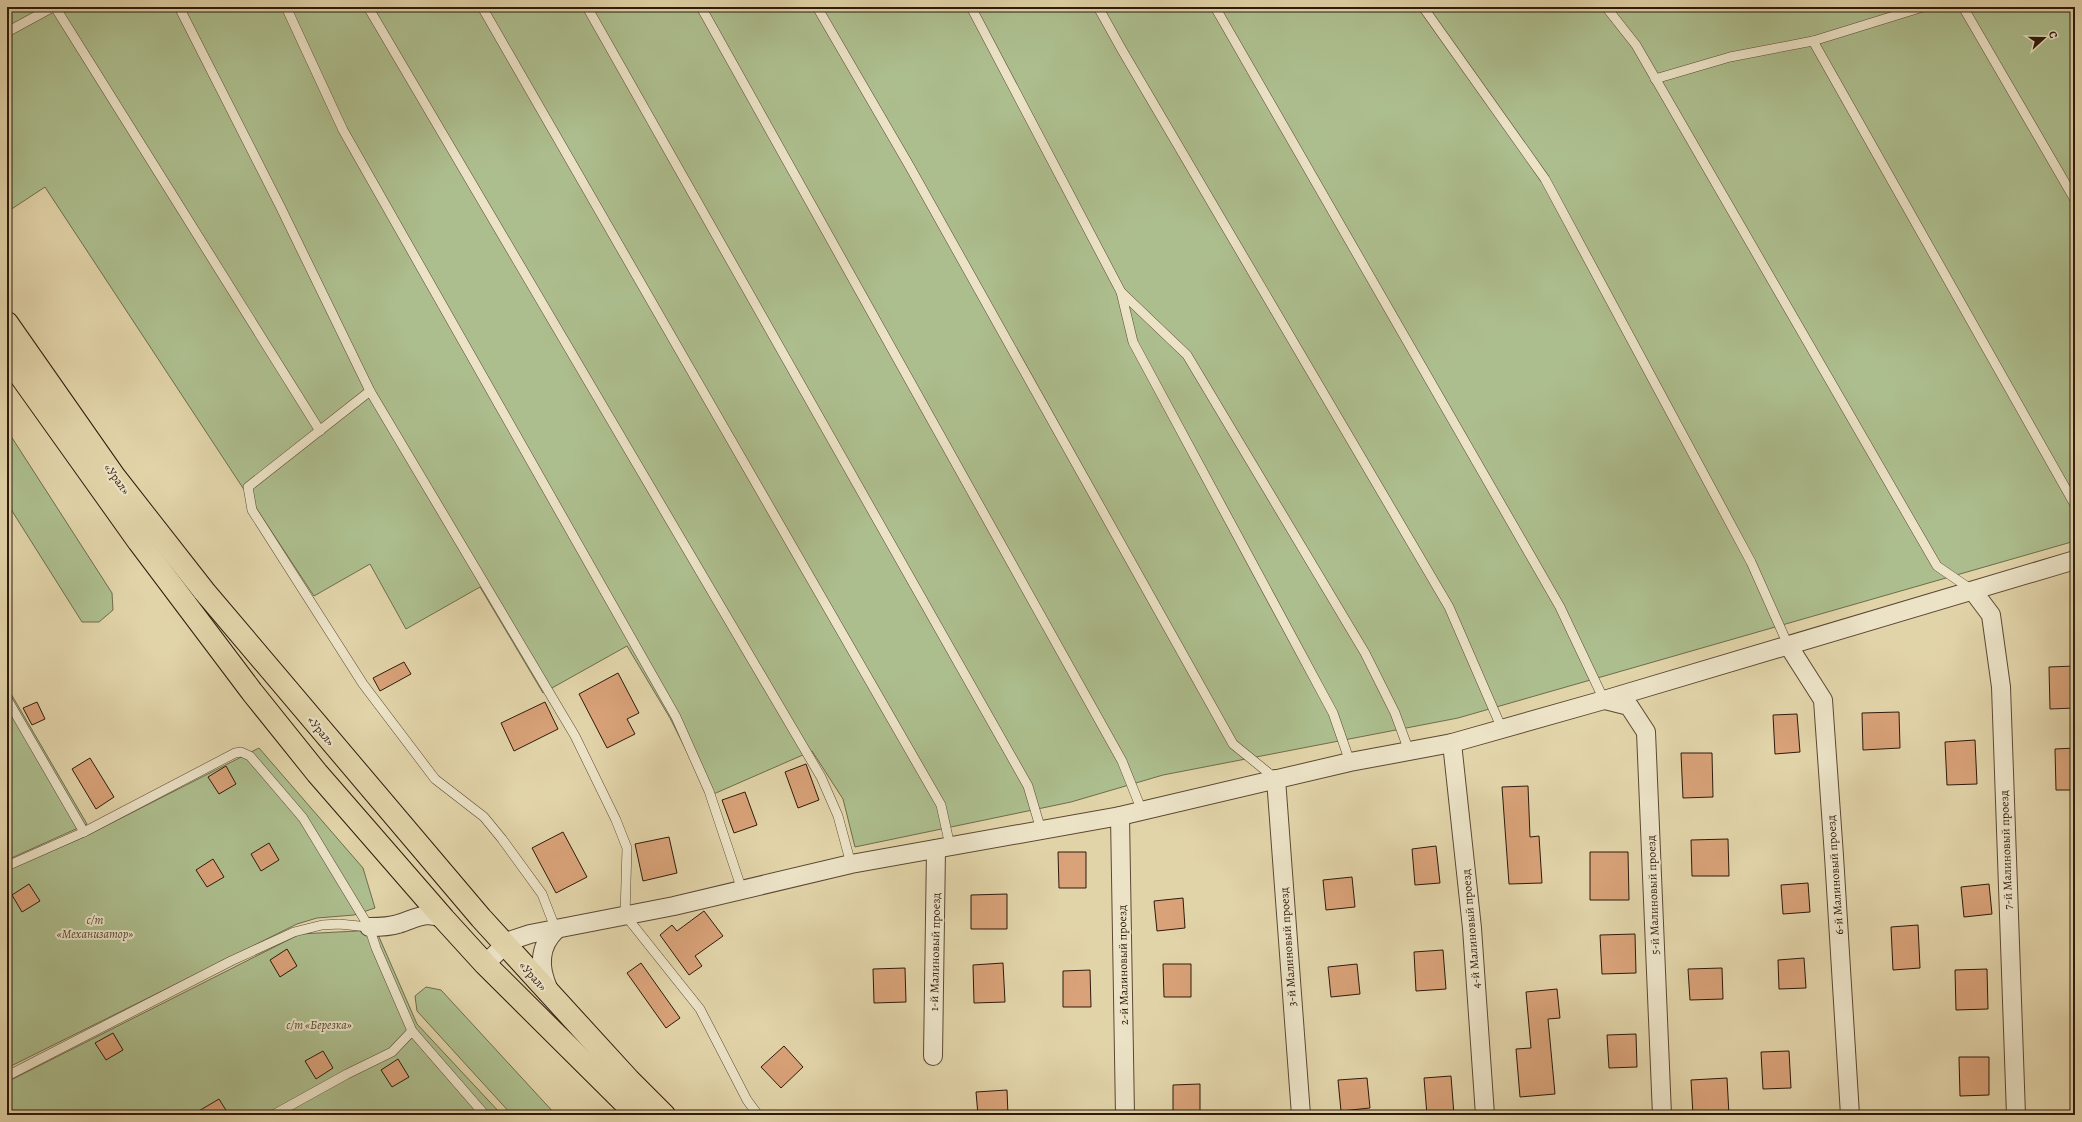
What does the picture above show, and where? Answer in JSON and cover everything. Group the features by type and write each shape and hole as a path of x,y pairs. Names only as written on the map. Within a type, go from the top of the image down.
{"highway":[{"name":"«Урал»","path":"7,323 114,476 155,530 291,696 475,911 664,1115"},
{"name":"«Урал»","path":"7,357 98,487 252,692 317,773 410,881 485,964 637,1115"}],"street":[{"path":"485,964 505,944 520,937 625,916 851,864 1120,816 1350,762 1452,743 1604,700 1788,644 2075,560"},
{"name":"7-й Малиновый проезд","path":"1973,591 1991,615 2001,687 2016,1115"},
{"name":"6-й Малиновый проезд","path":"1788,644 1823,700 1850,1115"},
{"name":"5-й Малиновый проезд","path":"1604,700 1629,706 1646,732 1662,1115"},
{"name":"4-й Малиновый проезд","path":"1452,743 1472,928 1485,1115"},
{"name":"3-й Малиновый проезд","path":"1276,779 1301,1115"},
{"name":"2-й Малиновый проезд","path":"1120,816 1126,1115"},
{"name":"1-й Малиновый проезд","path":"933,1056 943,847"},
{"path":"407,920 416,911 418,900 410,881"},
{"path":"475,911 492,922 507,928 550,931"},
{"path":"369,927 391,926 426,915 444,919"},
{"path":"550,931 542,957 544,976 554,998"}],"lane":[{"path":"7,32 54,7 320,431"},
{"path":"179,7 280,206 370,391 575,736 616,820 627,848 625,916 700,1009 747,1100 758,1115"},
{"path":"286,7 343,130 676,717 709,791 742,890"},
{"path":"368,7 821,777 838,816 851,864"},
{"path":"482,7 941,805 943,847"},
{"path":"587,7 1028,786 1041,830"},
{"path":"701,7 1122,761 1142,811"},
{"path":"817,7 914,174 1233,744 1276,779"},
{"path":"971,7 1121,292 1133,342 1333,713 1350,762"},
{"path":"1098,7 1449,607 1502,729"},
{"path":"1215,7 1560,607 1604,700"},
{"path":"1423,7 1545,179 1751,562 1788,644"},
{"path":"1606,7 1636,45 1937,566 1973,591"},
{"path":"1655,79 1730,56 1813,41 1923,7"},
{"path":"1963,7 2075,200"},
{"path":"1813,41 2075,505"},
{"path":"1121,292 1188,355 1365,653 1395,713 1409,751"},
{"path":"370,391 248,487 252,510 363,684 435,779 484,817 542,894 550,931"},
{"path":"7,699 84,832"},
{"path":"7,866 84,832 235,753 245,753 250,756 303,818 369,927 412,1031 485,1115"},
{"path":"7,1076 231,961 294,932 306,928 333,924 369,927"},
{"path":"273,1115 347,1074 392,1052 412,1031"}],"green space":[{"path":"7,7 2075,7 2075,541 1458,718 1163,775 1071,802 855,847 843,799 812,751 709,796 670,718 627,646 543,693 480,587 406,629 370,564 314,596 45,187 7,212"},
{"path":"7,430 112,593 113,610 99,622 82,622 7,503"},
{"path":"7,687 87,824 7,860"},
{"name":"с/т «Механизатор»","path":"259,748 363,868 375,908 354,915 317,918 297,924 7,1068 7,870 84,837"},
{"name":"с/т «Березка»","path":"376,930 417,1024 502,1115 7,1115 7,1082 300,934"},
{"path":"426,987 441,990 556,1115 512,1115 417,1011 415,996"}],"building":[{"path":"404,662 411,674 380,691 373,678"},
{"path":"2075,666 2075,708 2050,709 2049,667"},
{"path":"618,673 639,713 627,719 635,734 607,748 579,694"},
{"path":"37,702 45,719 32,725 23,708"},
{"path":"545,702 558,729 514,751 501,723"},
{"path":"1899,712 1900,748 1863,750 1862,713"},
{"path":"1797,714 1800,752 1775,754 1773,715"},
{"path":"1975,740 1977,784 1947,785 1945,742"},
{"path":"2075,748 2075,790 2056,790 2055,749"},
{"path":"1681,753 1712,753 1713,797 1683,798"},
{"path":"90,758 114,797 96,809 72,769"},
{"path":"806,764 819,800 798,808 785,772"},
{"path":"226,766 236,784 219,794 208,777"},
{"path":"1528,786 1530,837 1539,836 1542,883 1509,884 1502,787"},
{"path":"745,792 757,825 734,833 722,800"},
{"path":"563,832 587,877 556,893 532,848"},
{"path":"669,837 677,873 643,881 635,844"},
{"path":"1728,839 1729,876 1692,876 1691,840"},
{"path":"269,843 279,860 261,871 251,854"},
{"path":"1436,846 1440,883 1415,885 1412,849"},
{"path":"1058,852 1086,852 1086,888 1059,888"},
{"path":"1590,852 1628,852 1629,900 1590,900"},
{"path":"213,859 224,877 207,887 196,870"},
{"path":"1352,877 1355,907 1326,910 1323,880"},
{"path":"1808,883 1810,912 1783,914 1781,885"},
{"path":"29,884 40,901 22,912 12,895"},
{"path":"1989,884 1992,914 1964,917 1961,887"},
{"path":"1007,894 1007,929 971,929 971,895"},
{"path":"1183,898 1185,928 1157,931 1154,901"},
{"path":"704,911 723,936 695,956 702,966 689,975 660,935 672,925 677,931"},
{"path":"1918,925 1920,968 1893,970 1891,927"},
{"path":"1635,934 1636,973 1602,974 1600,935"},
{"path":"287,949 297,966 280,977 270,960"},
{"path":"1443,950 1446,989 1416,991 1414,952"},
{"path":"1804,958 1806,988 1779,989 1778,960"},
{"path":"641,963 680,1018 666,1028 627,973"},
{"path":"1003,963 1005,1002 974,1003 973,965"},
{"path":"1163,964 1191,964 1191,997 1164,997"},
{"path":"1357,964 1360,994 1331,997 1328,967"},
{"path":"905,968 906,1002 874,1003 873,969"},
{"path":"1722,968 1723,999 1690,1000 1688,969"},
{"path":"1987,969 1988,1009 1956,1010 1955,970"},
{"path":"1090,970 1091,1007 1063,1007 1063,971"},
{"path":"1557,989 1560,1018 1548,1019 1555,1094 1520,1097 1516,1049 1531,1048 1526,992"},
{"path":"113,1033 123,1050 106,1060 95,1043"},
{"path":"1636,1034 1637,1067 1609,1068 1607,1035"},
{"path":"784,1046 803,1067 781,1088 761,1067"},
{"path":"323,1051 333,1068 316,1079 305,1061"},
{"path":"1789,1051 1791,1088 1763,1089 1761,1052"},
{"path":"1959,1057 1989,1057 1989,1095 1960,1096"},
{"path":"398,1059 409,1077 392,1087 381,1070"},
{"path":"1451,1076 1454,1115 1427,1115 1424,1078"},
{"path":"1367,1078 1370,1108 1341,1111 1338,1080"},
{"path":"1727,1078 1729,1115 1693,1115 1691,1080"},
{"path":"1200,1084 1200,1115 1173,1115 1173,1085"},
{"path":"1007,1090 1008,1115 978,1115 976,1092"},
{"path":"219,1099 229,1115 192,1115"}]}
